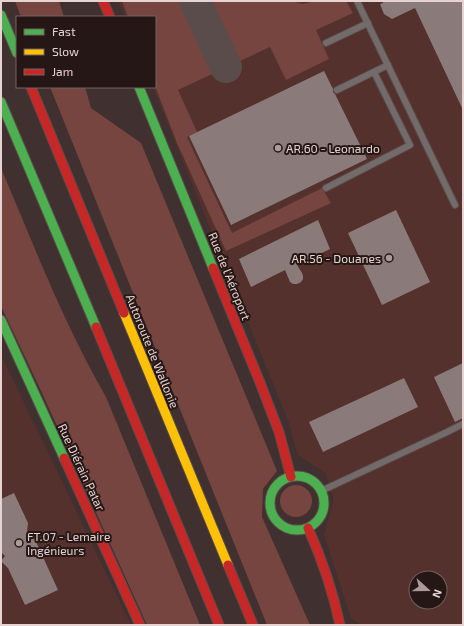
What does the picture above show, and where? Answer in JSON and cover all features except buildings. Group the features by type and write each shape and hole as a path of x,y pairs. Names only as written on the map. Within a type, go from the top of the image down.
{"main road":[{"path":"103,1 110,16"},
{"path":"1,15 16,51"},
{"name":"Autoroute de Wallonie","path":"31,88 253,625"},
{"name":"Rue de l'Aéroport","path":"139,88 259,380 279,432 291,477"},
{"path":"1,102 219,625"},
{"name":"Rue Diérain Patar","path":"1,320 140,625"},
{"path":"300,476 316,484 321,491 324,505 322,512 314,524 308,528 298,530 288,528 280,524 273,516 270,506 271,497 275,488 282,480 300,476"},
{"path":"308,528 318,547 336,605 340,625"}],"lane":[{"path":"357,1 455,205"},
{"path":"326,43 368,23"},
{"path":"337,90 388,65"},
{"path":"326,188 410,145 374,72"},
{"path":"321,491 463,424"}],"shaded area":[{"path":"15,1 59,1 64,16 21,16"},
{"path":"118,1 463,1 463,625 361,625 351,618 324,535 334,499 325,473 297,454 289,423 153,88 156,88 156,16 125,16"},
{"path":"122,1 292,1 303,4 314,1 346,1 353,13 316,30 329,59 286,80 270,47 178,90 197,132 187,137 232,233 322,188 331,203 226,251 177,143 156,88 156,16 128,16"},
{"path":"50,88 85,88 91,108 141,143 277,471 263,489 262,517 310,625 267,625"},
{"path":"1,168 63,313 106,397 200,625 147,625 1,306"},
{"path":"1,355 131,625 1,625"},
{"path":"293,485 299,485 309,492 312,501 311,507 305,514 299,517 293,517 283,510 280,504 280,498 287,488"}],"taxiway":[{"path":"195,1 226,67"}],"traffic: fast":[{"path":"1,15 16,51"},
{"path":"139,88 213,268"},
{"path":"1,102 96,327"},
{"path":"1,320 64,458"},
{"path":"297,476 307,478 316,484 322,493 324,503 322,513 316,522 307,528 297,530 287,528 278,522 272,513 270,503 272,493 278,484 287,478 297,476"}],"traffic: slow":[{"path":"124,313 228,565"}],"traffic: jam":[{"path":"103,1 110,16"},
{"path":"31,88 124,313"},
{"path":"213,268 279,432 291,477"},
{"path":"96,327 219,625"},
{"path":"64,458 140,625"},
{"path":"308,528 327,576 340,625"},
{"path":"228,565 253,625"}],"place":[{"name":"AR.60 - Leonardo","path":"278,148"},
{"name":"AR.56 - Douanes","path":"389,258"},
{"name":"FT.07 - Lemaire Ingénieurs","path":"19,543"}]}
